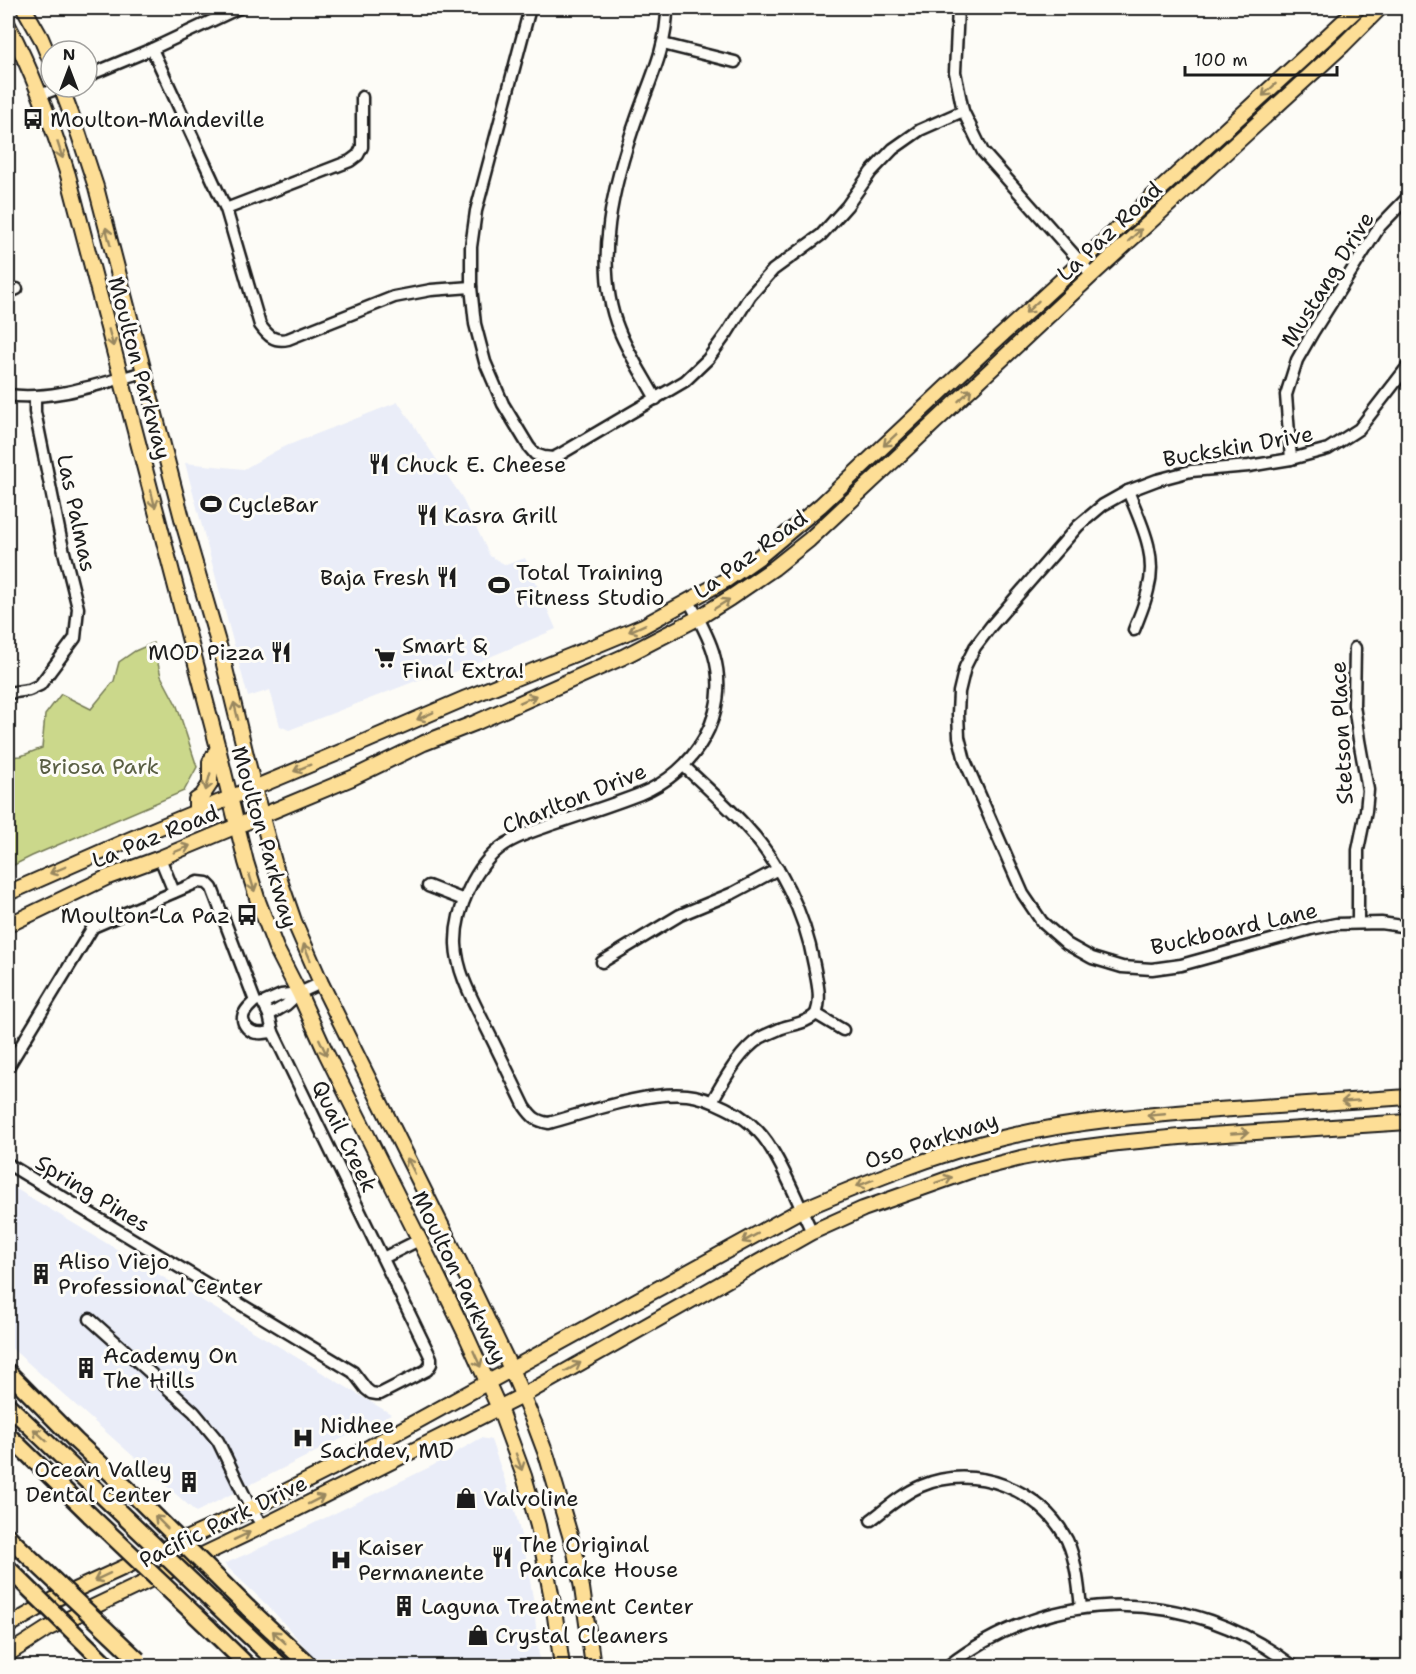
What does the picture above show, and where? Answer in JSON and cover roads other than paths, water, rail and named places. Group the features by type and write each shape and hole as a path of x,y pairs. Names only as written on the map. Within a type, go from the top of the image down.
{"highway":[{"path":"8,1372 76,1441 310,1666"},
{"path":"8,1405 281,1666"},
{"path":"8,1435 248,1666"},
{"path":"8,1536 141,1663"},
{"path":"8,1568 108,1666"},
{"path":"50,1610 93,1666"}],"main road":[{"path":"24,8 41,39"},
{"name":"La Paz Road","path":"8,893 132,838 643,626 726,580 759,557 821,505 1358,8"},
{"name":"La Paz Road","path":"8,925 108,877 160,858 352,778 424,743 475,723 623,657 698,618 739,592 809,540 1380,8"},
{"name":"Moulton Parkway","path":"8,25 39,93"},
{"name":"Moulton Parkway","path":"42,99 68,175 258,901 276,948 466,1335 499,1408 524,1476 538,1526 562,1666"},
{"name":"Moulton Parkway","path":"66,99 96,187 184,526 222,656 276,869 294,921 321,983 458,1258 536,1425 575,1552 593,1666"},
{"path":"196,813 196,800 202,796 210,784 210,762 218,748"},
{"name":"Oso Parkway","path":"511,1369 801,1210 869,1181 954,1151 1004,1138 1094,1121 1408,1097"},
{"name":"Oso Parkway","path":"522,1396 812,1232 863,1209 970,1171 1063,1150 1118,1143 1408,1122"},
{"name":"Pacific Park Drive","path":"8,1626 55,1599 251,1509 330,1469 511,1369"},
{"name":"Pacific Park Drive","path":"8,1654 47,1629 263,1526 522,1396"}],"street":[{"path":"99,71 239,8"},
{"path":"530,8 476,211 471,247 471,287 475,324 484,362 503,404 529,447 535,454 544,457 553,458 559,455 685,381 708,359 750,296 773,270 821,235 847,206 871,172 893,149 920,130 963,111"},
{"path":"656,399 619,331 611,301 608,236 615,189 625,151 657,68 668,8"},
{"path":"958,8 955,72 963,111 983,152 1092,275"},
{"path":"663,44 735,62"},
{"path":"152,49 226,209 260,325 273,339 288,339 394,297 431,290 471,287"},
{"path":"226,209 350,161 358,155 362,147 362,97"},
{"name":"Mustang Drive","path":"1291,459 1286,395 1297,360 1312,332 1380,226 1408,197"},
{"name":"Buckskin Drive","path":"959,692 965,667 975,647 991,626 1078,526 1102,505 1128,491 1191,471 1249,466 1291,459 1328,449 1359,429 1408,366"},
{"path":"8,395 35,397 58,394 145,372"},
{"name":"Las Palmas","path":"8,693 29,690 40,685 75,638 78,608 62,544 35,412 35,397"},
{"path":"1128,491 1148,540 1152,561 1149,588 1134,630"},
{"name":"Charlton Drive","path":"689,601 714,654 718,673 715,714 698,751 663,782 642,793 529,832 504,846 489,858 475,876 464,900 456,944 460,970 520,1097 532,1117 539,1122 549,1123 637,1099 665,1094 689,1095 712,1101 737,1113 763,1137 777,1159 812,1232"},
{"name":"Stetson Place","path":"1355,648 1354,705 1368,790 1358,850 1358,923"},
{"name":"Buckboard Lane","path":"959,692 959,736 965,762 1023,894 1042,922 1066,944 1092,958 1122,967 1152,969 1181,965 1336,924 1381,923 1408,927"},
{"path":"684,765 744,823 778,869 798,908 811,946 819,993 816,1014 811,1019 760,1038 740,1057 712,1101"},
{"path":"8,1067 93,927 174,892 160,858"},
{"path":"602,962 680,915 733,893 778,869"},
{"name":"Quail Creek","path":"174,892 198,882 207,883 212,888 259,1002 269,1015 273,1032 431,1358 431,1364"},
{"path":"429,886 464,900"},
{"path":"273,1032 256,1034 249,1030 244,1024 243,1016 246,1010 259,1002 281,995 299,993 321,983"},
{"path":"269,1015 286,1005 299,993"},
{"path":"816,1014 843,1030"},
{"name":"Spring Pines","path":"8,1164 353,1372 371,1393 380,1394 427,1370 431,1364"},
{"path":"382,1258 419,1240"},
{"path":"90,1319 207,1426 218,1441 251,1509 263,1526"},
{"path":"872,1520 898,1499 921,1486 942,1480 965,1478 988,1480 1010,1487 1037,1503 1047,1512 1068,1542 1075,1566 1081,1608"},
{"path":"948,1666 1016,1625 1081,1608 1128,1606 1170,1610 1198,1617 1245,1634 1293,1666"}],"place":[{"name":"Moulton-Mandeville","path":"33,119"},
{"name":"Chuck E. Cheese","path":"379,464"},
{"name":"CycleBar","path":"211,504"},
{"name":"Kasra Grill","path":"427,515"},
{"name":"Baja Fresh","path":"447,577"},
{"name":"Total Training Fitness Studio","path":"499,585"},
{"name":"MOD Pizza","path":"281,652"},
{"name":"Smart & Final Extra!","path":"385,658"},
{"name":"Moulton-La Paz","path":"247,915"},
{"name":"Aliso Viejo Professional Center","path":"41,1274"},
{"name":"Academy On The Hills","path":"86,1368"},
{"name":"Nidhee Sachdev, MD","path":"303,1438"},
{"name":"Ocean Valley Dental Center","path":"189,1482"},
{"name":"Valvoline","path":"466,1498"},
{"name":"The Original Pancake House","path":"502,1557"},
{"name":"Kaiser Permanente","path":"341,1560"},
{"name":"Laguna Treatment Center","path":"404,1606"},
{"name":"Crystal Cleaners","path":"478,1635"}],"park label":[{"name":"Briosa Park","path":"99,766"}]}
